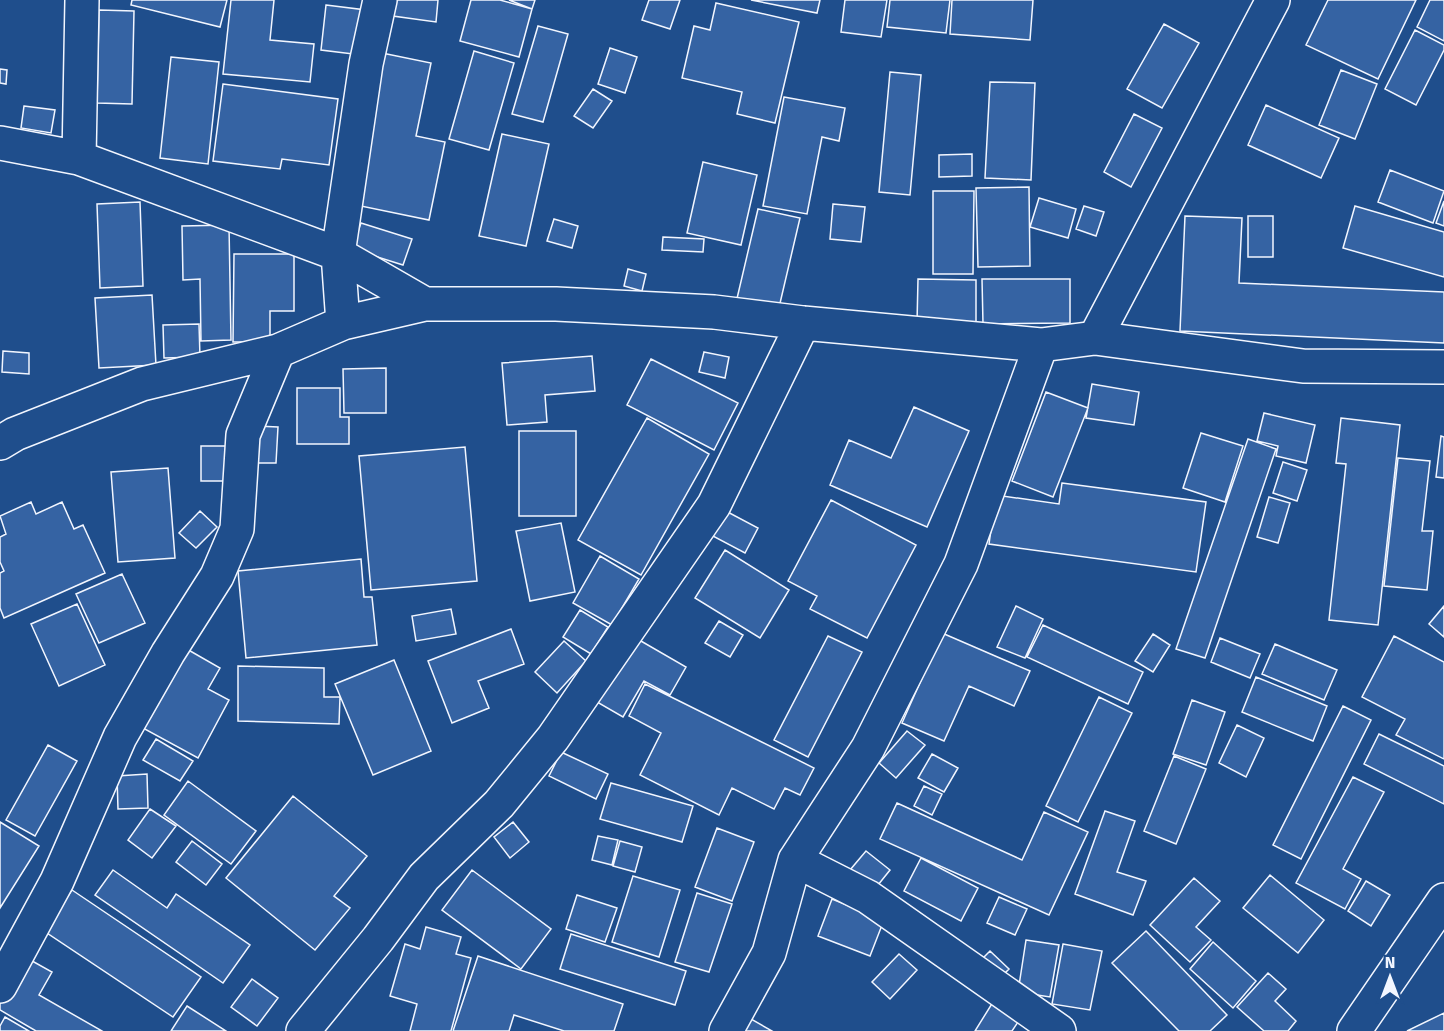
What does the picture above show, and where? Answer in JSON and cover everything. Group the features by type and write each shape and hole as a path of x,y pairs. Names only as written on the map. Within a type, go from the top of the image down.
{"street":[{"path":"79,158 82,0"},
{"path":"343,322 338,254 366,64 380,0"},
{"path":"1095,338 1273,0"},
{"path":"0,143 79,158 338,254 425,304"},
{"path":"0,443 15,434 142,384 278,351 343,322 425,304 556,304 714,312 803,323 1041,345 1095,338 1303,366 1444,367"},
{"path":"303,1031 378,939 424,877 499,804 553,738 714,505 803,323"},
{"path":"726,1031 769,953 795,860 868,748 961,564 1041,345"},
{"path":"0,986 57,881 120,737 168,653 218,576 237,529 243,435 278,351"},
{"path":"795,860 868,897 1059,1031"},
{"path":"1354,1031 1444,900"}],"building":[{"path":"132,0 227,0 220,27 131,5"},
{"path":"231,0 274,0 270,40 314,44 310,82 223,74"},
{"path":"395,0 438,0 436,22 393,16"},
{"path":"471,0 500,0 532,9 519,57 460,41"},
{"path":"509,0 535,0 532,9"},
{"path":"649,0 680,0 670,29 642,20"},
{"path":"751,0 820,0 817,13"},
{"path":"845,0 887,0 881,37 841,32"},
{"path":"890,0 950,0 946,33 887,27"},
{"path":"952,0 1033,0 1030,40 950,34"},
{"path":"1328,0 1416,0 1378,79 1306,45"},
{"path":"1430,0 1444,0 1444,41 1417,27"},
{"path":"716,3 799,22 775,123 737,114 742,92 682,78 694,26 710,30"},
{"path":"326,5 366,10 361,55 321,50"},
{"path":"99,10 134,11 132,104 97,103"},
{"path":"1164,24 1199,43 1162,108 1127,89"},
{"path":"538,26 568,34 543,122 512,114"},
{"path":"1415,30 1444,45 1444,50 1416,105 1385,89"},
{"path":"610,48 637,57 625,93 598,84"},
{"path":"474,51 514,63 489,150 449,139"},
{"path":"382,53 431,63 416,136 445,142 429,220 351,204"},
{"path":"171,57 219,62 208,164 160,158"},
{"path":"0,69 7,70 6,84 0,83"},
{"path":"1341,70 1377,84 1355,139 1319,125"},
{"path":"890,72 921,75 910,195 879,192"},
{"path":"990,82 1035,83 1031,180 985,178"},
{"path":"223,84 338,99 329,165 282,159 280,169 213,161"},
{"path":"593,89 612,101 593,128 574,116"},
{"path":"784,97 845,108 839,141 822,137 807,214 763,206"},
{"path":"1266,105 1339,138 1321,178 1248,145"},
{"path":"24,106 55,110 51,133 21,128"},
{"path":"1134,114 1162,128 1131,187 1104,172"},
{"path":"502,134 549,144 526,246 479,236"},
{"path":"972,154 972,176 939,177 939,155"},
{"path":"703,162 757,175 741,245 687,233"},
{"path":"1390,170 1444,191 1433,223 1378,202"},
{"path":"1029,187 1030,266 978,267 976,188"},
{"path":"933,191 974,191 973,274 933,274"},
{"path":"1039,198 1076,209 1068,238 1030,227"},
{"path":"1444,201 1444,226 1436,223"},
{"path":"140,202 143,286 100,288 97,204"},
{"path":"833,204 865,207 861,242 830,239"},
{"path":"1084,206 1104,212 1096,236 1076,229"},
{"path":"1355,206 1444,232 1444,277 1343,248"},
{"path":"758,209 800,218 777,316 735,307"},
{"path":"1185,216 1242,218 1239,283 1444,292 1444,343 1180,331"},
{"path":"1248,216 1273,216 1273,257 1248,257"},
{"path":"554,219 578,226 572,248 547,241"},
{"path":"361,223 412,239 403,265 352,249"},
{"path":"229,225 231,340 201,341 200,279 183,280 182,226"},
{"path":"663,237 704,239 703,252 662,250"},
{"path":"234,254 294,254 294,311 270,311 270,342 233,342"},
{"path":"628,269 646,274 642,291 624,286"},
{"path":"918,279 976,280 976,324 917,323"},
{"path":"982,279 1070,279 1070,323 983,324"},
{"path":"152,295 156,365 99,368 95,298"},
{"path":"199,324 200,357 164,358 163,325"},
{"path":"3,351 29,353 29,374 2,372"},
{"path":"704,352 729,357 725,378 699,372"},
{"path":"592,356 595,391 545,395 547,422 507,425 502,363"},
{"path":"651,359 738,403 714,450 627,405"},
{"path":"386,368 386,413 344,413 343,369"},
{"path":"1092,384 1139,392 1134,425 1086,418"},
{"path":"297,388 340,388 340,417 349,417 349,444 297,444"},
{"path":"1046,392 1088,408 1053,497 1012,481"},
{"path":"914,407 969,431 927,527 830,485 849,440 891,458"},
{"path":"1264,413 1315,425 1306,463 1276,456 1278,446 1257,441"},
{"path":"647,418 709,454 641,575 578,540"},
{"path":"1341,418 1400,425 1378,625 1329,620 1346,464 1336,463"},
{"path":"256,426 278,427 276,463 255,463"},
{"path":"519,431 576,431 576,516 519,516"},
{"path":"1201,433 1243,446 1225,502 1183,488"},
{"path":"1441,436 1444,437 1444,478 1436,477"},
{"path":"1248,439 1276,449 1205,658 1176,649"},
{"path":"201,446 227,446 226,481 201,481"},
{"path":"465,447 477,581 371,590 359,456"},
{"path":"1398,458 1430,461 1422,531 1433,531 1427,590 1384,586"},
{"path":"1283,462 1307,470 1297,501 1273,493"},
{"path":"168,468 175,558 118,562 111,472"},
{"path":"1062,483 1206,502 1196,572 989,544 996,495 1059,504"},
{"path":"1269,497 1290,503 1278,543 1257,537"},
{"path":"831,500 916,545 867,638 810,609 817,596 788,581"},
{"path":"31,502 36,514 62,502 74,529 83,525 105,573 4,618 0,608 0,573 4,571 0,562 0,537 6,534 0,516"},
{"path":"722,509 758,528 745,553 709,534"},
{"path":"200,511 217,527 196,548 179,533"},
{"path":"561,523 575,592 530,601 516,531"},
{"path":"725,550 789,590 760,638 695,598"},
{"path":"600,556 639,579 612,625 573,603"},
{"path":"361,559 364,597 372,597 377,645 246,658 238,571"},
{"path":"122,574 145,623 99,643 76,594"},
{"path":"77,604 105,665 59,686 31,624"},
{"path":"1016,606 1043,619 1025,658 997,647"},
{"path":"1444,606 1444,637 1429,624"},
{"path":"451,609 456,634 416,641 412,616"},
{"path":"580,610 608,627 591,654 563,637"},
{"path":"719,621 743,635 730,657 705,643"},
{"path":"1043,625 1143,672 1128,704 1027,657"},
{"path":"511,629 524,664 478,681 489,708 452,723 428,661"},
{"path":"942,633 1030,671 1014,706 969,686 944,741 902,723"},
{"path":"1153,634 1170,645 1153,672 1135,661"},
{"path":"828,636 862,652 808,757 774,740"},
{"path":"1394,636 1444,662 1444,759 1396,735 1405,719 1362,697"},
{"path":"634,637 686,667 670,695 644,681 623,717 597,702"},
{"path":"1220,638 1260,654 1250,678 1211,662"},
{"path":"564,641 586,661 557,693 535,672"},
{"path":"1275,644 1337,670 1324,700 1262,674"},
{"path":"185,648 220,668 208,689 229,700 198,758 141,727"},
{"path":"394,660 431,751 373,775 335,684"},
{"path":"238,666 324,668 324,697 340,697 339,724 238,721"},
{"path":"1256,677 1327,706 1313,741 1242,712"},
{"path":"645,684 814,768 800,795 785,788 774,809 732,788 719,815 640,775 661,733 629,716"},
{"path":"1099,697 1132,713 1078,822 1046,806"},
{"path":"1192,700 1225,712 1206,765 1173,754"},
{"path":"1343,706 1371,720 1301,859 1273,845"},
{"path":"1237,725 1264,738 1246,777 1219,763"},
{"path":"907,731 925,745 896,778 879,763"},
{"path":"1379,734 1444,766 1444,804 1364,764"},
{"path":"156,739 193,761 180,781 143,760"},
{"path":"48,745 77,761 35,836 6,820"},
{"path":"561,752 608,774 596,799 549,776"},
{"path":"932,754 958,768 944,792 918,778"},
{"path":"1174,756 1206,769 1176,844 1144,831"},
{"path":"147,774 148,808 118,809 117,776"},
{"path":"1353,777 1384,792 1343,869 1361,879 1345,909 1296,883"},
{"path":"188,781 256,831 231,864 164,815"},
{"path":"611,783 693,806 682,842 600,819"},
{"path":"924,786 942,794 932,815 914,806"},
{"path":"293,796 367,856 334,896 350,908 315,950 226,878"},
{"path":"897,803 1022,860 1044,812 1088,832 1049,915 880,839"},
{"path":"150,809 176,826 152,858 128,840"},
{"path":"1105,811 1135,821 1117,872 1146,881 1133,915 1075,894"},
{"path":"0,822 39,846 0,908"},
{"path":"513,822 529,842 510,858 494,837"},
{"path":"717,828 754,842 732,901 695,887"},
{"path":"598,836 618,840 612,865 592,860"},
{"path":"192,841 222,864 206,885 176,862"},
{"path":"620,841 642,847 635,872 613,866"},
{"path":"866,851 890,870 874,890 850,870"},
{"path":"921,858 978,888 961,921 904,891"},
{"path":"113,870 167,908 176,894 250,945 223,983 95,895"},
{"path":"472,870 551,929 521,969 442,910"},
{"path":"1270,875 1324,920 1298,953 1243,908"},
{"path":"633,876 680,890 659,957 612,942"},
{"path":"1194,878 1220,901 1196,927 1211,940 1190,962 1150,925"},
{"path":"1366,881 1390,895 1371,926 1348,911"},
{"path":"72,890 201,977 173,1017 44,931"},
{"path":"697,893 732,904 709,972 675,962"},
{"path":"577,895 617,908 605,942 566,929"},
{"path":"999,897 1027,909 1015,935 987,923"},
{"path":"832,899 884,920 870,956 818,936"},
{"path":"426,927 461,937 456,954 471,958 451,1031 410,1031 417,1004 390,996 405,944 420,949"},
{"path":"1146,931 1227,1015 1210,1031 1179,1031 1112,963"},
{"path":"571,934 686,971 675,1005 560,969"},
{"path":"1026,940 1059,945 1050,997 1018,992"},
{"path":"1213,942 1256,981 1233,1008 1190,969"},
{"path":"1063,944 1102,951 1090,1010 1052,1004"},
{"path":"990,951 1009,969 998,980 979,962"},
{"path":"899,954 917,970 890,999 872,982"},
{"path":"478,956 623,1004 614,1031 564,1031 514,1015 509,1031 453,1031"},
{"path":"25,957 52,972 39,995 102,1031 36,1031 0,1010 0,999"},
{"path":"1268,973 1286,989 1275,1001 1296,1021 1288,1031 1264,1031 1237,1007"},
{"path":"252,979 278,998 257,1026 231,1007"},
{"path":"993,1002 1020,1019 1012,1031 975,1031"},
{"path":"187,1006 226,1031 171,1031"},
{"path":"1444,1013 1444,1031 1407,1031"},
{"path":"744,1015 772,1031 735,1031"},
{"path":"5,1017 29,1031 0,1031"}]}
